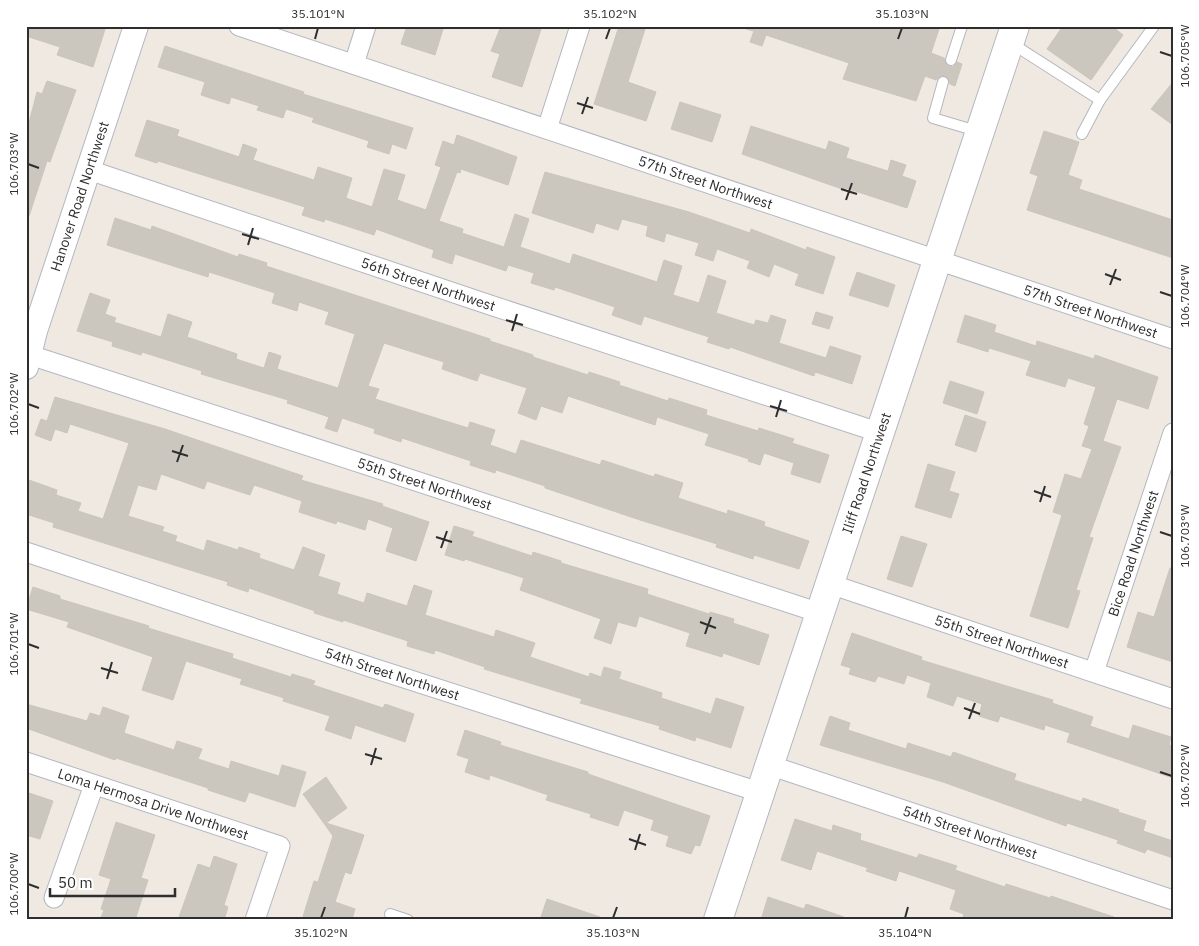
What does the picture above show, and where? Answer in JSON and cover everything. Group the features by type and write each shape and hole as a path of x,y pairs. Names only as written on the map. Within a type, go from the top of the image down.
{"main road":[{"name":"Iliff Road Northwest","path":"718,920 1012,34"}],"street":[{"name":"Hanover Road Northwest","path":"28,361 35,331 136,26"},
{"name":"57th Street Northwest","path":"239,26 1173,339"},
{"path":"354,64 366,26"},
{"path":"546,129 580,26"},
{"name":"56th Street Northwest","path":"89,170 490,305 881,433"},
{"name":"55th Street Northwest","path":"28,361 820,613"},
{"name":"Bice Road Northwest","path":"1094,672 1173,434"},
{"name":"54th Street Northwest","path":"26,552 373,668 759,792"},
{"name":"55th Street Northwest","path":"830,584 1173,698"},
{"name":"Loma Hermosa Drive Northwest","path":"26,762 280,846 255,920"},
{"name":"54th Street Northwest","path":"769,765 1173,900"},
{"path":"54,898 94,785"}],"lane":[{"path":"951,60 962,26"},
{"path":"1082,134 1100,100 1154,26"},
{"path":"1012,34 1100,100"},
{"path":"943,82 933,118 980,132"},
{"path":"390,914 408,920"}],"building":[{"path":"26,26 106,26 93,67 57,55 60,47 26,36"},
{"path":"407,26 444,26 435,55 401,44"},
{"path":"501,26 542,26 522,87 492,77 500,54 491,51"},
{"path":"619,26 646,26 628,82 656,92 646,121 594,104"},
{"path":"746,26 940,26 931,53 944,58 948,66 953,67 957,62 962,64 955,86 950,84 945,76 941,76 936,80 925,76 916,101 843,79 849,63 766,35 762,46 750,42 754,31 746,29"},
{"path":"1063,26 1112,26 1123,35 1091,80 1047,49"},
{"path":"165,46 304,92 303,94 413,128 406,149 392,144 389,154 367,147 369,141 312,122 314,118 286,109 283,118 257,110 259,106 231,97 229,104 201,95 205,82 158,67"},
{"path":"47,81 76,90 50,162 47,161 29,216 26,216 26,134 37,92 42,94"},
{"path":"1173,82 1173,125 1151,109"},
{"path":"680,102 721,115 712,142 671,129"},
{"path":"147,120 179,130 177,136 239,157 243,144 257,149 253,160 314,180 318,167 352,178 346,198 372,207 384,169 405,175 397,200 426,210 441,167 435,165 443,141 454,145 457,135 517,157 508,185 461,169 460,173 457,172 439,221 463,229 462,233 504,247 515,214 529,219 520,247 570,264 573,254 657,282 664,260 682,266 673,295 699,303 708,275 726,281 716,313 754,325 756,320 768,323 771,315 786,320 779,343 826,358 830,346 861,356 852,384 815,372 814,376 730,347 729,349 707,342 709,337 644,316 641,325 612,315 615,307 555,287 554,290 531,283 534,273 508,265 506,271 455,254 452,264 432,257 434,250 376,229 374,235 325,219 324,222 302,215 305,207 158,161 157,163 135,156"},
{"path":"751,126 826,150 829,141 849,148 846,158 888,171 891,160 906,165 902,176 916,181 907,208 846,188 845,190 742,154"},
{"path":"1044,131 1079,142 1068,175 1082,180 1079,189 1173,220 1173,258 1027,210 1038,176 1030,173"},
{"path":"545,172 689,212 750,233 751,229 806,250 807,247 835,257 823,294 795,285 799,274 774,264 769,277 747,268 750,261 717,249 713,261 695,255 699,243 666,233 664,242 646,236 648,226 622,219 618,230 596,223 593,233 532,213"},
{"path":"115,218 151,230 152,226 238,257 239,254 267,263 266,266 490,339 490,341 533,355 533,357 588,375 589,372 620,382 619,385 668,401 669,398 707,410 706,415 758,431 759,428 794,439 792,443 829,455 820,483 791,474 794,463 764,453 760,465 748,461 749,459 705,445 709,434 657,417 655,425 568,396 562,413 541,406 536,420 518,413 527,388 480,373 477,381 442,369 444,362 384,343 368,386 379,389 375,399 468,428 470,422 495,430 490,445 516,454 521,440 600,465 602,460 654,477 655,474 683,483 678,498 727,514 728,510 765,522 764,526 809,541 799,569 754,555 753,559 716,547 717,544 545,488 545,486 496,470 495,473 470,465 471,461 402,438 401,442 374,433 375,429 342,418 337,432 325,428 329,417 287,403 288,400 201,374 202,371 142,352 141,355 112,346 113,342 77,331 90,293 110,300 105,314 116,318 114,322 161,337 168,314 192,322 187,337 237,354 236,359 264,368 269,352 281,356 277,369 338,388 355,334 325,324 329,312 299,302 297,311 272,303 275,293 209,272 208,277 107,245"},
{"path":"857,272 895,285 888,307 849,295"},
{"path":"816,312 833,317 829,329 812,324"},
{"path":"965,315 996,325 994,332 1036,346 1037,341 1094,359 1095,355 1158,377 1148,409 1117,399 1103,441 1121,447 1089,537 1093,538 1076,590 1080,591 1068,628 1030,616 1062,515 1053,512 1065,474 1081,479 1092,449 1082,446 1089,426 1084,424 1096,387 1068,378 1065,387 1026,375 1031,361 989,348 988,352 957,342"},
{"path":"950,381 984,392 977,414 943,403"},
{"path":"55,397 165,429 303,476 301,480 383,504 382,506 429,522 416,561 386,551 393,528 368,519 365,530 337,521 336,524 299,512 302,501 254,485 250,495 207,481 204,489 161,474 156,490 138,485 128,516 164,527 162,531 177,536 175,541 204,551 207,540 238,550 239,547 260,554 259,558 294,570 303,547 325,555 318,576 340,583 337,594 364,603 367,593 407,606 414,585 432,591 425,615 494,637 496,630 535,643 530,657 589,677 590,673 601,677 604,667 621,672 619,679 662,693 661,698 711,714 716,698 744,707 731,748 696,737 695,741 659,729 660,726 580,703 582,699 484,669 485,667 435,650 434,654 407,646 408,641 343,620 343,622 314,613 315,611 249,588 248,592 227,585 228,582 53,527 54,523 26,514 26,479 57,490 56,495 81,503 78,511 103,519 129,443 70,424 67,433 55,429 51,441 35,435 41,419 47,421"},
{"path":"965,415 986,422 976,452 955,445"},
{"path":"928,464 955,472 949,491 959,494 951,518 915,507"},
{"path":"454,526 474,532 472,536 532,556 533,552 561,561 561,563 648,589 647,594 709,614 710,612 734,619 733,623 769,635 759,665 723,653 722,657 686,646 690,633 639,616 636,627 618,622 611,644 594,638 601,619 520,590 524,578 465,559 464,561 445,555"},
{"path":"901,536 927,544 912,587 887,579"},
{"path":"1170,568 1173,568 1173,662 1127,647 1138,612 1154,617"},
{"path":"33,587 60,596 60,599 233,654 232,658 291,677 292,674 315,681 313,685 383,708 385,704 414,714 405,742 355,725 351,739 325,730 330,716 283,701 284,698 240,684 242,679 186,661 173,700 142,690 153,657 67,627 69,622 26,609"},
{"path":"852,633 922,657 921,660 1053,700 1052,703 1093,717 1090,726 1129,739 1133,725 1171,737 1169,745 1173,746 1173,778 1067,742 1070,733 1045,725 1044,730 1000,716 998,722 979,716 982,704 957,696 953,706 927,697 931,683 907,675 904,684 878,676 875,682 849,674 851,668 841,665"},
{"path":"26,704 87,721 90,713 100,716 103,707 129,716 124,733 174,750 177,741 202,749 198,759 229,769 231,761 279,776 282,765 306,772 295,807 249,792 245,802 116,758 115,760 26,728"},
{"path":"830,716 850,723 848,730 906,749 908,743 951,757 953,752 1016,774 1014,780 1082,802 1083,798 1146,821 1143,831 1173,841 1173,858 1147,849 1145,853 1117,843 1118,840 1067,823 1066,826 943,782 820,745"},
{"path":"465,730 501,742 500,745 588,772 588,774 710,816 700,846 695,845 691,854 666,846 669,836 651,830 654,820 624,810 618,826 590,817 591,814 546,800 548,795 490,775 489,780 465,772 469,759 457,755"},
{"path":"326,777 347,808 326,823 364,835 351,874 345,872 335,902 355,909 352,920 302,920 314,881 318,882 333,836 303,794"},
{"path":"26,792 53,801 40,839 26,835"},
{"path":"795,819 832,831 833,825 861,834 860,840 917,858 919,854 957,866 955,870 1005,887 1006,884 1050,898 1051,896 1114,917 1114,920 962,920 964,914 950,909 956,890 899,871 896,881 866,871 868,868 817,851 811,870 781,860"},
{"path":"116,822 155,835 141,878 148,880 135,920 100,920 104,910 101,909 111,879 99,875"},
{"path":"214,856 237,864 224,905 228,907 224,920 178,920 198,864 210,868"},
{"path":"768,897 804,909 806,904 844,917 844,920 761,920"},
{"path":"547,899 600,917 600,920 540,920"}]}
